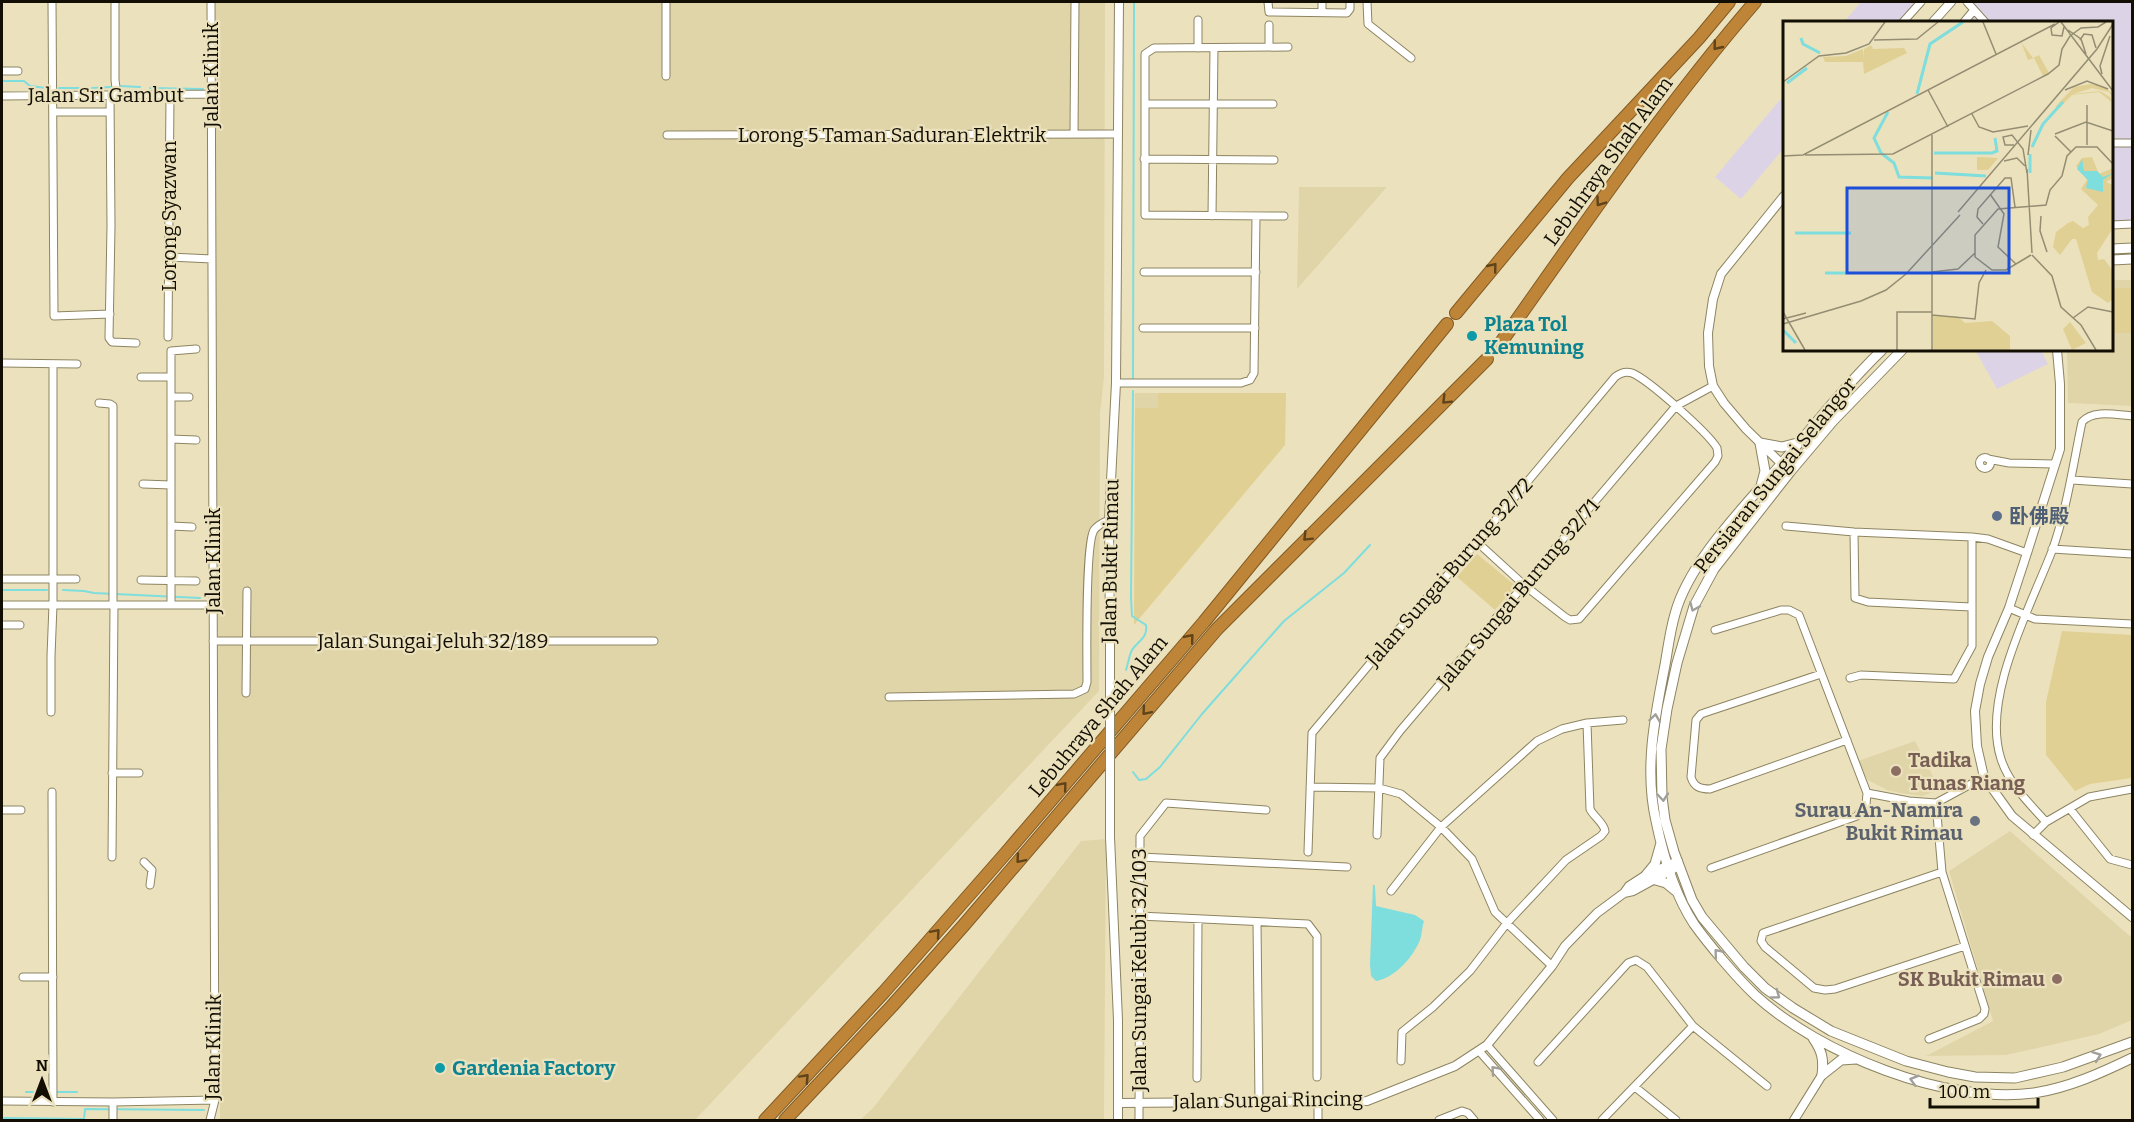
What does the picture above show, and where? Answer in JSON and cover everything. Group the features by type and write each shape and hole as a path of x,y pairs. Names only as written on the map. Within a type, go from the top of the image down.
{"highway":[{"name":"Lebuhraya Shah Alam","path":"1456,313 1568,177 1730,2"},
{"name":"Lebuhraya Shah Alam","path":"1497,348 1620,175 1717,46 1755,2"},
{"name":"Lebuhraya Shah Alam","path":"765,1120 884,992 1013,845 1204,622 1447,324"},
{"name":"Lebuhraya Shah Alam","path":"785,1120 948,943 1217,629 1487,359"}],"main road":[{"path":"2113,249 2133,248"},
{"path":"2113,260 2133,259"},
{"name":"Persiaran Sungai Selangor","path":"1881,351 1844,388 1707,554 1688,584 1675,612 1650,751 1652,800 1662,842 1702,917 1744,967 1765,988 1831,1031 1906,1061 1975,1077 2015,1078 2063,1067 2133,1042"},
{"name":"Persiaran Sungai Selangor","path":"1901,351 1833,421 1790,472 1714,569 1694,606 1667,709 1661,749 1662,796 1679,893 1694,924 1755,994 1813,1037 1904,1077 1973,1093 2015,1094 2036,1092 2083,1079 2133,1058"},
{"path":"1760,488 1765,471 1760,443 1782,447 1799,442"},
{"path":"1662,842 1649,877 1666,883 1679,893"},
{"path":"1736,974 1744,967"},
{"path":"1822,1075 1835,1048 1831,1031"},
{"path":"1813,1037 1824,1061 1822,1075"},
{"path":"1822,1075 1841,1060 1864,1060"}],"street":[{"path":"52,2 54,316 110,314"},
{"path":"115,2 115,80 110,112 109,338 112,342 136,343"},
{"name":"Jalan Klinik","path":"210,1120 214,1100 211,2"},
{"path":"666,2 666,76"},
{"path":"1074,134 1075,2"},
{"name":"Jalan Bukit Rimau","path":"1118,1120 1118,1020 1110,837 1109,520 1116,383 1119,2"},
{"path":"1268,2 1269,12 1347,13 1350,9 1350,2"},
{"path":"1322,2 1322,12"},
{"path":"1367,2 1368,24 1411,58"},
{"path":"1904,21 1921,2"},
{"path":"1934,21 1951,2"},
{"path":"1967,2 1984,21"},
{"path":"1965,21 1974,10"},
{"path":"1198,20 1198,48"},
{"path":"1269,25 1269,47"},
{"path":"1284,216 1145,215 1145,60 1148,50 1154,48 1288,47"},
{"path":"1212,216 1214,48"},
{"path":"2,71 18,71"},
{"name":"Jalan Sri Gambut","path":"2,96 211,94"},
{"name":"Lorong Syazwan","path":"168,337 170,95"},
{"path":"1145,104 1273,104"},
{"path":"52,112 110,112"},
{"name":"Lorong 5 Taman Saduran Elektrik","path":"667,135 1118,134"},
{"path":"2113,143 2133,143"},
{"path":"1144,159 1274,160"},
{"path":"1783,198 1721,274 1713,299 1708,333 1709,366 1713,386 1724,403 1790,472"},
{"path":"1116,383 1246,382 1254,373 1256,217"},
{"path":"2113,225 2133,224"},
{"path":"169,257 212,259"},
{"path":"1144,273 1256,272"},
{"path":"1143,328 1255,328"},
{"path":"170,593 171,351 196,349"},
{"path":"2057,351 2060,384 2060,449 2008,608 1988,657 1977,698 1975,728 1977,746 1984,777 2012,816 2133,917"},
{"path":"2,363 76,364"},
{"path":"51,712 53,364"},
{"name":"Jalan Sungai Burung 32/72","path":"1308,852 1312,733 1615,377 1620,373 1632,373 1676,406 1714,444 1718,456 1715,462 1579,619 1566,618 1524,585"},
{"path":"141,377 171,377"},
{"path":"1676,406 1713,386"},
{"path":"171,397 189,397"},
{"path":"99,403 113,406 112,857"},
{"name":"Jalan Sungai Burung 32/71","path":"1377,834 1380,758 1400,731 1676,406"},
{"path":"2046,822 2013,785 2001,760 1997,742 1997,703 2006,669 2052,549 2072,480 2084,419 2095,414 2133,416"},
{"path":"171,439 196,440"},
{"path":"2009,463 1988,467 1990,463 1988,459 2009,463 2054,464"},
{"path":"2072,480 2133,484"},
{"path":"143,484 171,485"},
{"path":"889,697 1074,693 1085,689 1091,539 1094,530 1109,520"},
{"path":"171,526 192,527"},
{"path":"1786,526 1854,532 1972,537 1988,539 2027,553"},
{"path":"1854,532 1855,598 1868,602 1971,607"},
{"path":"1850,678 1862,675 1954,679 1972,646 1972,537"},
{"path":"1476,542 1524,585"},
{"path":"2052,549 2133,554"},
{"path":"2,579 76,579"},
{"path":"141,580 170,593 213,605"},
{"path":"2,605 53,605 114,600 170,593 196,581"},
{"path":"246,693 247,591"},
{"path":"2008,608 2035,619 2133,624"},
{"path":"1711,868 1857,816 1866,805 1867,793 1799,615 1788,610 1781,610 1715,630"},
{"path":"2,625 20,625"},
{"name":"Jalan Sungai Jeluh 32/189","path":"213,641 654,641"},
{"path":"1821,674 1701,714 1696,720 1691,777 1694,784 1701,789 1710,789 1847,740"},
{"path":"1391,891 1441,827 1537,741 1562,729 1587,723 1623,720"},
{"path":"1401,1061 1402,1032 1433,1007 1470,971 1507,923 1566,860 1605,831 1590,809 1587,723"},
{"path":"112,773 139,773"},
{"path":"1867,793 1909,801 1936,803 1984,777"},
{"path":"1310,787 1379,788 1401,794 1441,827 1472,859 1495,912 1552,966"},
{"path":"2033,835 2046,822 2089,797 2133,789"},
{"path":"52,792 53,1096"},
{"name":"Jalan Sungai Kelubi 32/103","path":"1139,1120 1140,836 1166,803 1266,810"},
{"path":"1929,1039 1979,1019 1984,1014 1985,1004 1942,872 1936,803"},
{"path":"2070,809 2110,858 2133,865"},
{"path":"2,810 21,810"},
{"path":"1140,857 1347,867"},
{"path":"144,861 152,870 150,885"},
{"name":"Jalan Sungai Rincing","path":"1118,1102 1367,1101 1455,1066 1487,1045 1552,966 1565,946 1597,913 1624,892 1632,891 1649,877 1674,865"},
{"path":"1942,872 1763,933 1761,941 1765,947 1814,988 1825,990 1965,946"},
{"path":"1139,916 1308,924 1317,936 1317,1077"},
{"path":"1197,1078 1198,919"},
{"path":"1257,922 1259,1102"},
{"path":"1538,1062 1632,961 1636,960 1647,967 1693,1026 1767,1086"},
{"path":"23,977 53,977"},
{"path":"1602,1120 1693,1026"},
{"path":"1487,1045 1553,1120"},
{"path":"1479,1051 1540,1120"},
{"path":"1794,1120 1822,1075"},
{"path":"1635,1087 1676,1120"},
{"path":"1519,1097 1526,1090"},
{"path":"2,1101 53,1096 113,1102 214,1100"},
{"path":"1318,1101 1318,1120"},
{"path":"113,1102 113,1118"},
{"path":"1439,1120 1462,1111 1468,1113 1474,1120"}],"shaded area":[{"path":"215,2 1105,2 1104,377 1100,414 1099,691 695,1120 220,1120"},
{"path":"1861,2 1918,2 1901,21 1845,21"},
{"path":"1971,2 2132,2 2132,221 2113,222 2113,21 1968,21 1978,10"},
{"path":"1783,96 1783,149 1741,199 1715,177"},
{"path":"1299,187 1387,187 1297,289"},
{"path":"2113,280 2132,280 2132,406 2068,403 2067,351 2113,351"},
{"path":"2113,288 2132,288 2132,333 2113,333"},
{"path":"1976,351 2042,351 2048,364 1997,389"},
{"path":"1135,393 1158,393 1159,408 1135,408"},
{"path":"1158,393 1286,393 1285,445 1134,625 1135,408 1158,408"},
{"path":"1477,554 1516,586 1495,610 1457,577"},
{"path":"2062,631 2132,635 2132,778 2090,784 2075,791 2046,755 2046,702"},
{"name":"Tadika Tunas Riang","path":"1915,741 1940,790 1922,796 1887,790 1868,780 1855,762"},
{"name":"SK Bukit Rimau","path":"2010,831 2132,938 2132,1020 2099,1034 2006,1055 1926,1056 1993,1021 1949,871"},
{"path":"1106,839 1104,1120 860,1120 873,1108 1081,841"}],"water":[{"path":"1373,884 1376,906 1415,915 1424,921 1420,940 1408,960 1390,976 1376,981 1371,976 1370,964"}],"waterway":[{"path":"1133,380 1134,2"},
{"path":"2,81 24,81 30,86 46,88"},
{"path":"119,86 140,87"},
{"path":"92,88 111,87"},
{"path":"59,88 82,88"},
{"path":"150,88 203,89"},
{"path":"1126,670 1132,650 1144,636 1146,629 1146,625 1132,616 1133,391"},
{"path":"1133,772 1139,780 1146,779 1160,767 1202,714 1284,621 1344,573 1370,545"},
{"path":"2,590 47,590"},
{"path":"63,590 200,598"},
{"path":"26,1092 50,1092"},
{"path":"56,1092 77,1092"},
{"path":"4,1118 84,1119 85,1109 204,1110"}],"place":[{"name":"Plaza Tol Kemuning","path":"1472,336"},
{"name":"卧佛殿","path":"1997,516"},
{"name":"Tadika Tunas Riang","path":"1896,771"},
{"name":"Surau An-Namira Bukit Rimau","path":"1975,821"},
{"name":"SK Bukit Rimau","path":"2057,979"},
{"name":"Gardenia Factory","path":"440,1068"}]}
